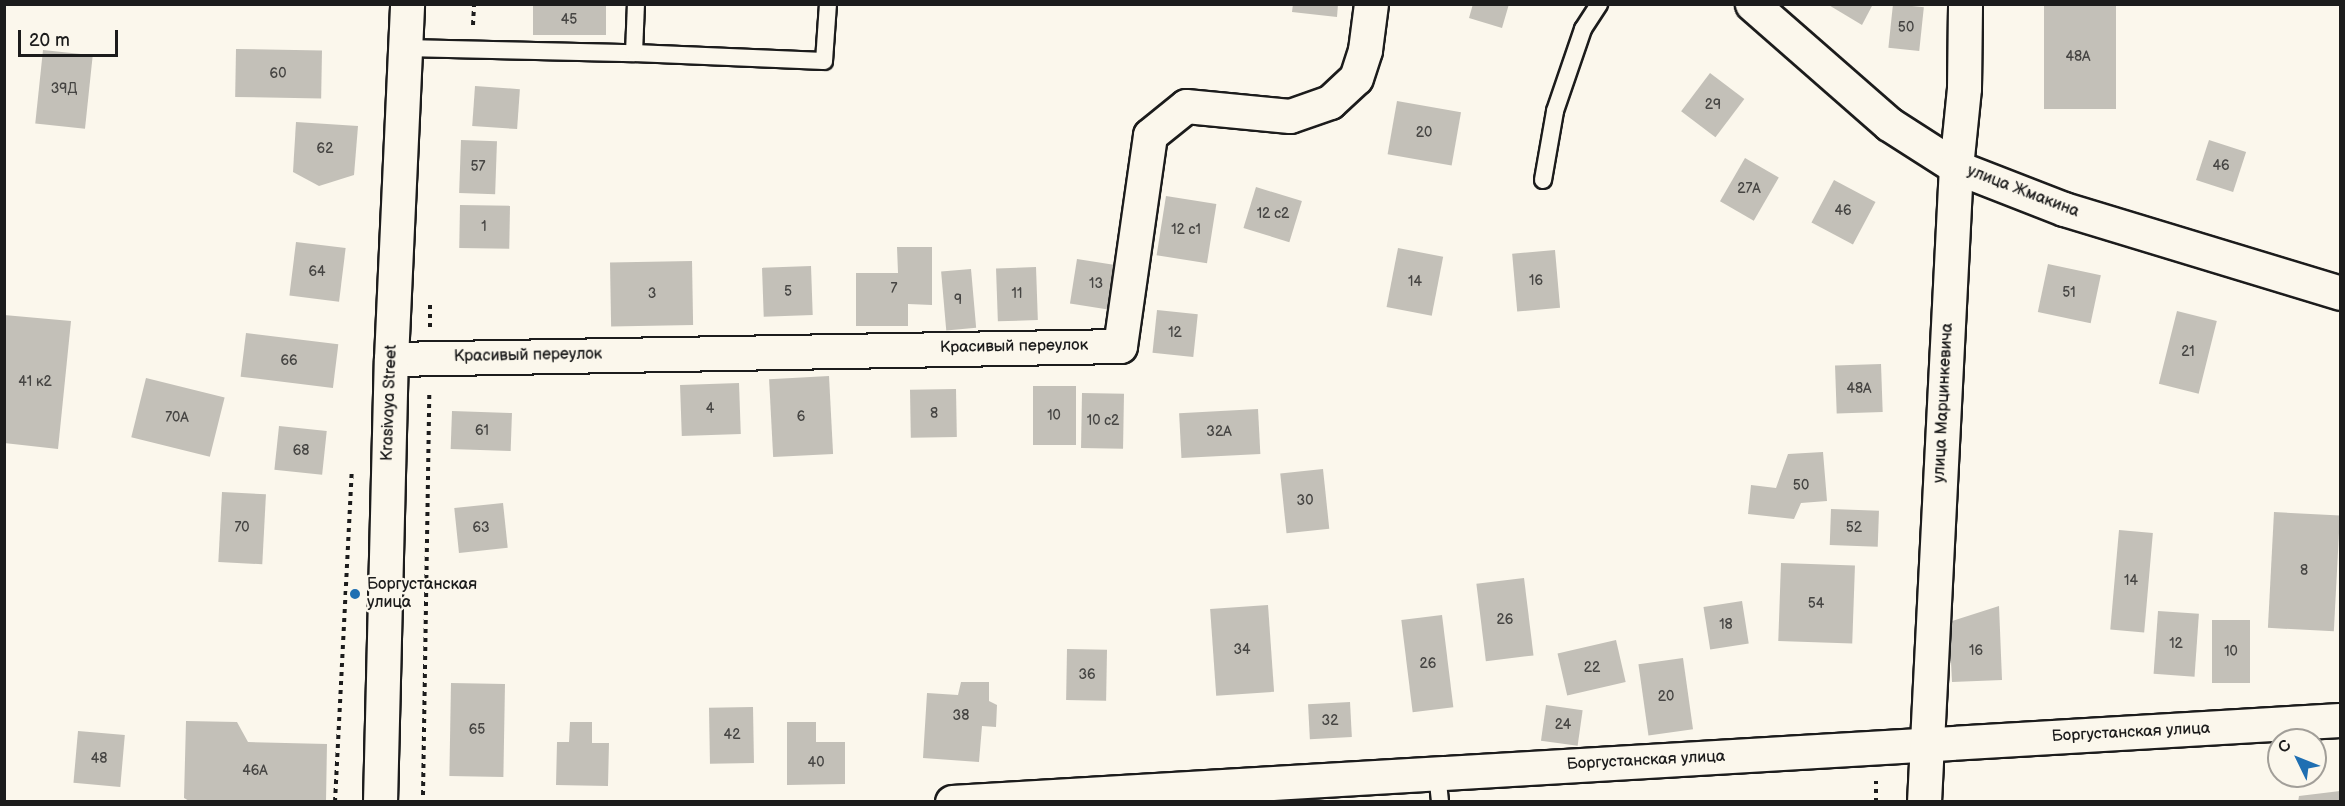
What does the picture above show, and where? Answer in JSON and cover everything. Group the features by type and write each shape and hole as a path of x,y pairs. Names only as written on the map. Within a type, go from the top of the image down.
{"street":[{"name":"Krasivaya Street","path":"380,801 391,359 407,4"},
{"name":"Красивый переулок","path":"391,359 1120,346 1150,135 1186,106 1290,116 1330,102 1356,78 1365,50 1371,4"},
{"name":"улица Жмакина","path":"1752,4 1889,124 1956,167 2064,209 2340,293"},
{"name":"улица Марцинкевича","path":"1924,801 1956,167 1964,88 1965,4"},
{"name":"Боргустанская улица","path":"952,801 1438,787 1926,745 2340,720"}],"lane":[{"path":"634,53 636,4"},
{"path":"405,48 634,53 824,61 828,4"},
{"path":"1543,180 1555,111 1583,29 1599,4"}],"building":[{"path":"533,4 606,4 606,35 533,35"},
{"path":"1293,4 1338,4 1337,17 1292,12"},
{"path":"1473,4 1509,4 1502,28 1469,18"},
{"path":"1827,4 1873,4 1862,25"},
{"path":"1893,4 1924,7 1919,51 1888,48"},
{"path":"2044,4 2116,4 2116,109 2044,109"},
{"path":"236,49 322,51 321,98 235,97"},
{"path":"43,50 93,55 85,129 35,124"},
{"path":"1710,73 1744,99 1715,137 1681,111"},
{"path":"475,86 520,89 517,129 472,126"},
{"path":"1397,101 1461,112 1452,165 1388,154"},
{"path":"296,122 358,126 354,175 319,186 293,172"},
{"path":"461,140 497,141 495,194 459,193"},
{"path":"2209,140 2246,152 2233,192 2196,180"},
{"path":"1745,158 1779,178 1754,221 1720,201"},
{"path":"1834,180 1875,202 1853,244 1811,222"},
{"path":"1256,187 1302,201 1289,242 1243,228"},
{"path":"1166,196 1216,204 1207,263 1157,255"},
{"path":"460,205 510,206 509,249 459,248"},
{"path":"296,242 346,248 339,302 289,296"},
{"path":"897,247 932,247 932,305 908,304 908,326 856,326 856,273 898,273"},
{"path":"1398,248 1443,257 1432,316 1387,307"},
{"path":"1555,250 1560,308 1517,312 1512,254"},
{"path":"1077,259 1121,266 1114,310 1070,303"},
{"path":"692,261 693,325 611,326 610,262"},
{"path":"2048,264 2101,275 2091,323 2038,312"},
{"path":"811,266 813,315 764,317 762,268"},
{"path":"1036,267 1038,320 998,321 996,268"},
{"path":"971,269 976,328 946,330 941,272"},
{"path":"1157,310 1198,314 1193,357 1153,353"},
{"path":"2177,311 2217,321 2199,394 2159,384"},
{"path":"4,315 71,321 58,449 4,443"},
{"path":"246,333 338,344 333,388 241,377"},
{"path":"1881,364 1883,412 1837,414 1835,366"},
{"path":"829,376 833,454 773,457 769,379"},
{"path":"146,378 225,398 210,457 131,437"},
{"path":"739,383 741,434 682,436 680,385"},
{"path":"1033,386 1076,386 1076,445 1033,445"},
{"path":"956,389 957,437 911,438 910,390"},
{"path":"1082,393 1124,394 1123,449 1081,448"},
{"path":"1258,409 1260,454 1181,458 1179,413"},
{"path":"452,411 512,413 511,451 451,449"},
{"path":"279,426 327,431 322,475 274,470"},
{"path":"1823,452 1827,501 1801,503 1794,519 1748,514 1751,485 1776,488 1788,454"},
{"path":"1323,469 1329,529 1287,533 1280,473"},
{"path":"222,492 266,494 262,564 218,562"},
{"path":"503,503 508,548 459,553 454,508"},
{"path":"1831,509 1879,511 1878,547 1830,545"},
{"path":"2274,512 2340,515 2334,631 2268,628"},
{"path":"2119,530 2153,533 2144,633 2110,630"},
{"path":"1781,563 1855,566 1852,644 1778,641"},
{"path":"1524,578 1534,655 1486,661 1476,584"},
{"path":"1742,601 1749,643 1710,650 1703,607"},
{"path":"1268,605 1274,692 1216,696 1210,609"},
{"path":"1999,606 2002,680 1952,682 1949,622"},
{"path":"2158,611 2199,614 2195,677 2154,674"},
{"path":"1442,615 1453,707 1413,712 1401,620"},
{"path":"2212,620 2250,620 2250,683 2212,683"},
{"path":"1616,640 1626,682 1567,695 1558,653"},
{"path":"1067,649 1107,650 1106,701 1066,700"},
{"path":"1683,658 1693,729 1648,736 1638,664"},
{"path":"961,682 989,682 989,701 997,705 996,727 982,726 979,762 923,758 927,693 958,695"},
{"path":"451,683 505,684 503,777 449,776"},
{"path":"1350,702 1352,737 1310,739 1308,704"},
{"path":"1546,705 1583,710 1578,746 1541,741"},
{"path":"753,707 754,763 710,764 709,708"},
{"path":"186,721 237,722 248,742 327,744 326,802 191,802 184,798"},
{"path":"570,722 592,722 592,743 609,743 608,786 556,785 557,742 569,742"},
{"path":"787,722 816,722 816,742 845,742 845,784 787,785"},
{"path":"78,731 125,735 120,787 73,783"},
{"path":"2340,791 2340,802 2298,802 2299,796"}],"place":[{"name":"Боргустанская улица","path":"355,594"}]}
